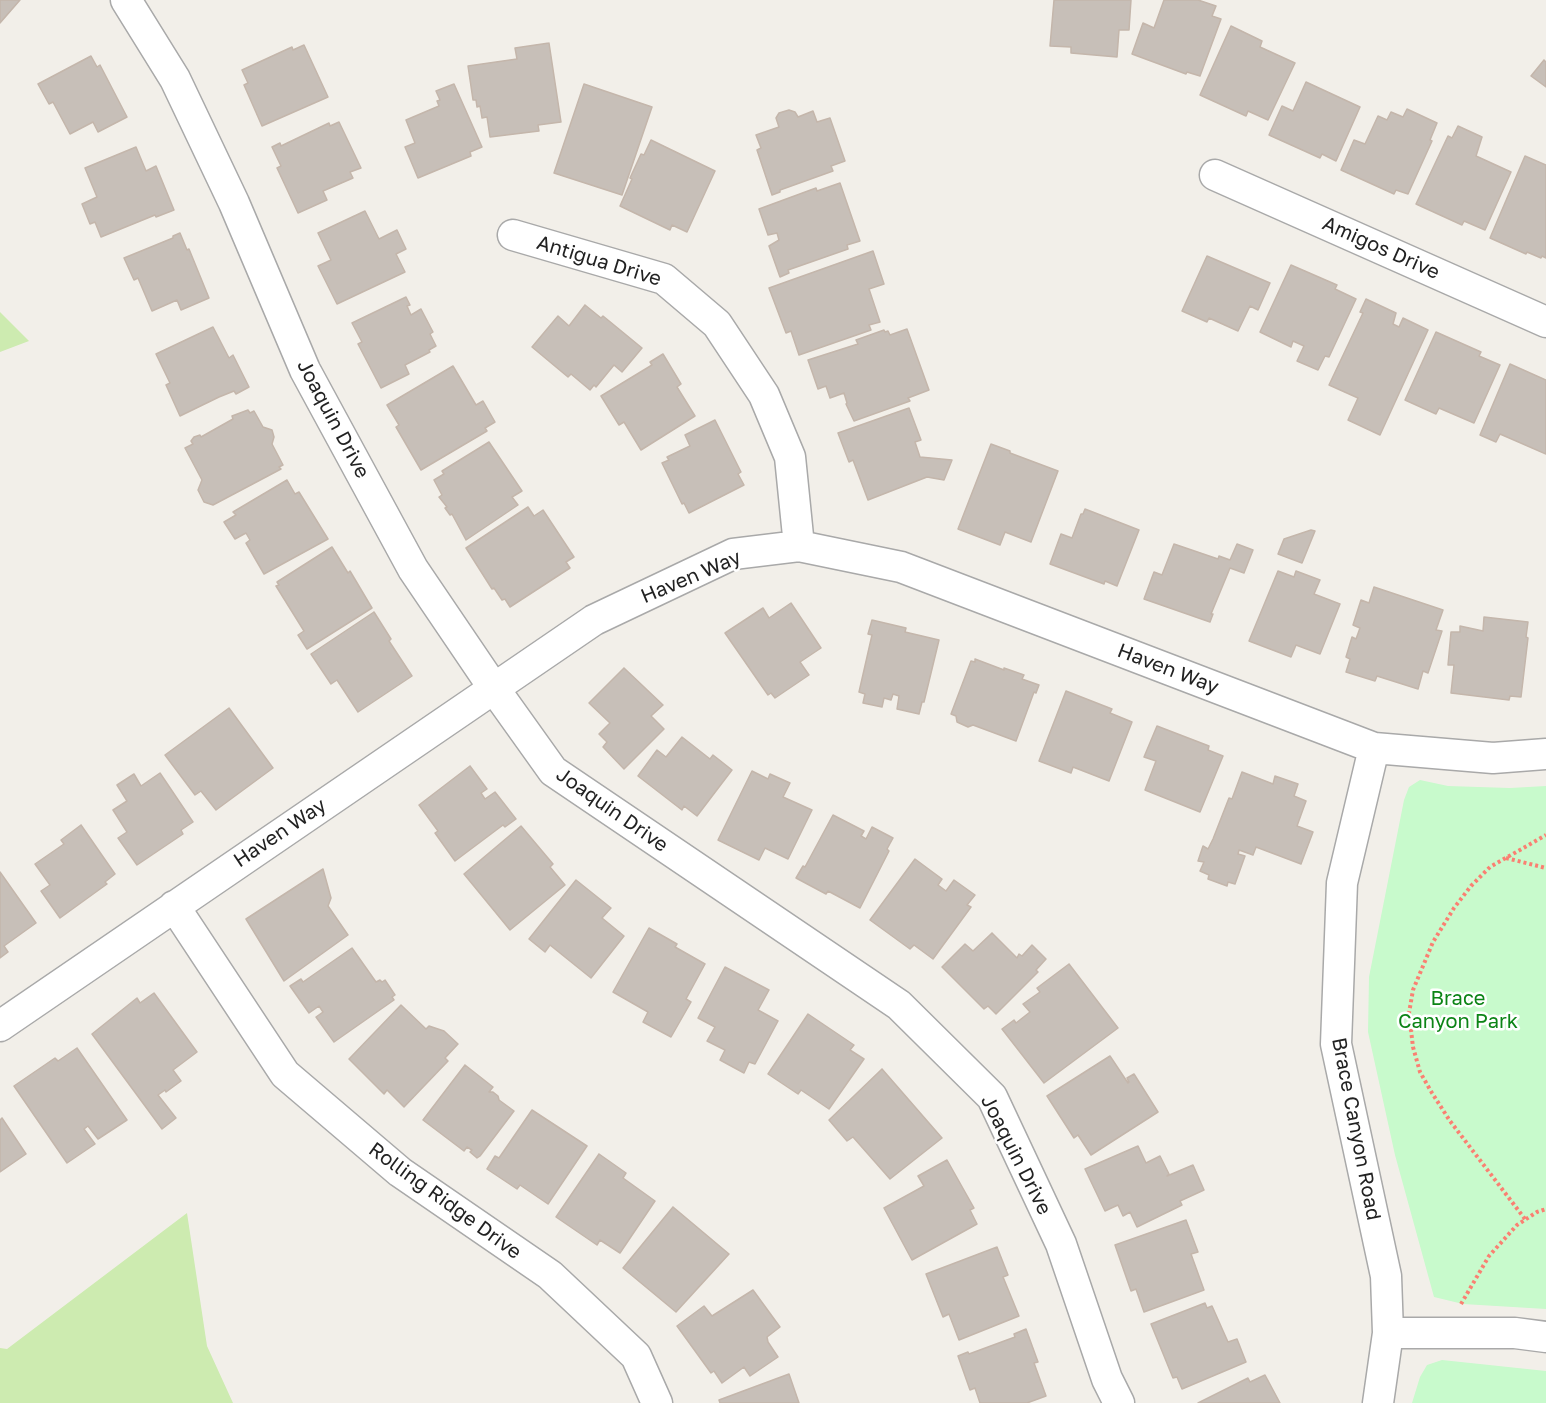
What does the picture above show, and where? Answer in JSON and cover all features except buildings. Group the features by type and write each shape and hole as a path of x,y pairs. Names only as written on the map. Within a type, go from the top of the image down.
{"street":[{"name":"Joaquin Drive","path":"126,0 176,80 234,203 305,370 413,569 553,771 898,1005 992,1097 1061,1244 1107,1379 1119,1403"},
{"name":"Amigos Drive","path":"1215,175 1546,322"},
{"name":"Antigua Drive","path":"513,235 664,279 717,324 764,395 790,457 799,546"},
{"name":"Haven Way","path":"0,1026 594,620 733,554 799,546 901,567 1374,748 1493,758 1546,754"},
{"name":"Brace Canyon Road","path":"1374,748 1342,883 1336,1044 1386,1276 1388,1333 1377,1403"},
{"name":"Rolling Ridge Drive","path":"174,906 285,1074 400,1172 550,1275 636,1356 657,1403"},
{"path":"1388,1333 1515,1333 1546,1337"}],"path":[{"path":"1525,1219 1431,1093 1420,1072 1409,1028 1409,1013 1413,990 1433,942 1471,886 1490,867 1546,835"},
{"path":"1505,858 1546,867"},
{"path":"1445,1333 1489,1256 1517,1225 1546,1209"}],"green space":[{"path":"0,312 29,341 0,352"},
{"name":"Brace Canyon Park","path":"1420,780 1448,786 1510,788 1546,786 1546,1309 1463,1304 1434,1297 1395,1155 1368,1032 1369,977 1404,800 1409,787"},
{"path":"187,1213 207,1346 233,1403 0,1403 0,1348 7,1349"},
{"path":"1442,1360 1546,1371 1546,1403 1412,1403 1420,1377 1427,1365"}]}
